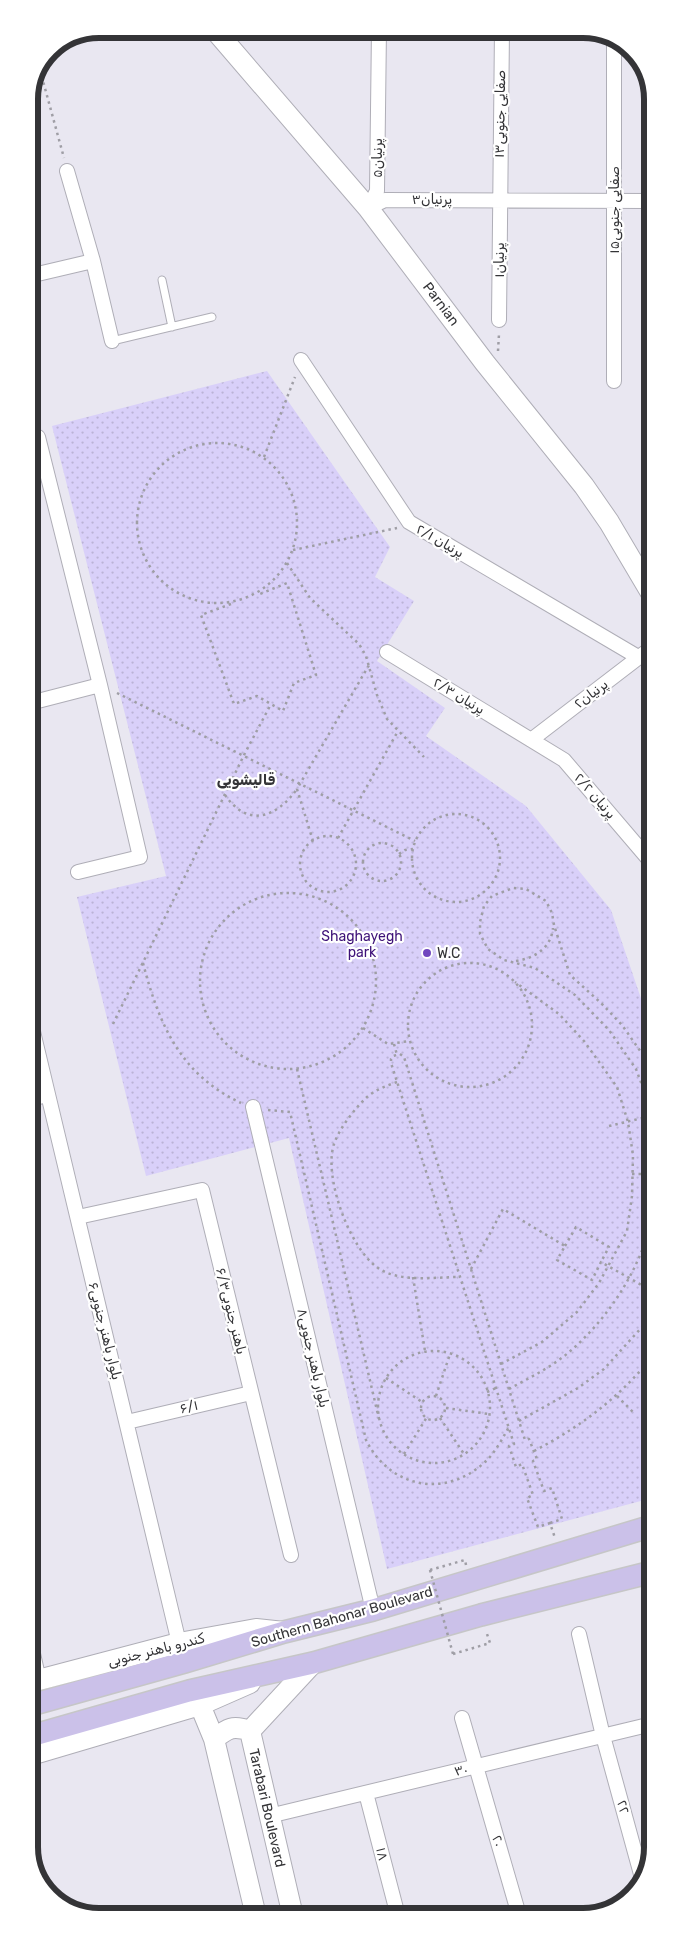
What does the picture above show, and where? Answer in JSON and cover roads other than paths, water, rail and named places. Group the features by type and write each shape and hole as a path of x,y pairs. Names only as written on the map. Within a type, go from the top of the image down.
{"main road":[{"name":"Southern Bahonar Boulevard","path":"37,1703 284,1632 373,1610 644,1528"},
{"path":"37,1741 189,1691 312,1663 481,1615 644,1574"}],"street":[{"name":"Parnian","path":"221,37 368,208 497,378 584,486 609,522 644,581"},
{"path":"236,37 265,89"},
{"name":"پرنیان۵","path":"368,208 377,191 379,38"},
{"name":"صفایی جنوبی۱۳","path":"499,199 502,38"},
{"name":"صفایی جنوبی۱۵","path":"614,46 614,381"},
{"path":"67,171 93,260 112,341"},
{"name":"پرنیان۱","path":"499,199 499,320"},
{"name":"پرنیان۳","path":"368,208 385,200 644,201"},
{"path":"37,274 93,260"},
{"name":"پرنیان ۲/۱","path":"301,360 409,522 638,658"},
{"path":"38,437 100,685 140,857 78,872"},
{"name":"پرنیان ۲/۳","path":"387,652 531,740"},
{"name":"پرنیان۲","path":"531,740 644,653"},
{"path":"37,701 100,685"},
{"name":"پرنیان ۲/۲","path":"531,740 564,760 644,854"},
{"name":"بلوار باهنر جنوبی۶","path":"37,1049 179,1643"},
{"path":"37,1097 48,1095"},
{"name":"۸بلوار باهنر جنوبی","path":"253,1107 373,1610"},
{"name":"۶/۳باهنر جنوبی","path":"78,1217 202,1190 290,1555"},
{"name":"۶/۱","path":"127,1422 251,1393"},
{"name":"کندرو باهنر جنوبی","path":"37,1680 179,1643 256,1629 284,1632"},
{"name":"۲۲","path":"580,1634 603,1736 639,1869"},
{"name":"Tarabari Boulevard","path":"291,1908 250,1731 312,1663"},
{"path":"37,1741 200,1705 275,1672"},
{"path":"200,1705 214,1738 254,1908"},
{"name":"۲۰","path":"462,1718 517,1908"},
{"name":"۳۰","path":"269,1816 644,1726"},
{"path":"214,1738 226,1730 238,1727 250,1731"},
{"name":"۱۸","path":"366,1793 396,1908"}],"lane":[{"path":"162,280 172,327"},
{"path":"112,341 212,317"}],"place":[{"name":"W.C","path":"427,953"}],"district":[{"name":"قالیشویی","path":"246,780"}],"park label":[{"name":"Shaghayegh park","path":"362,944"}]}
